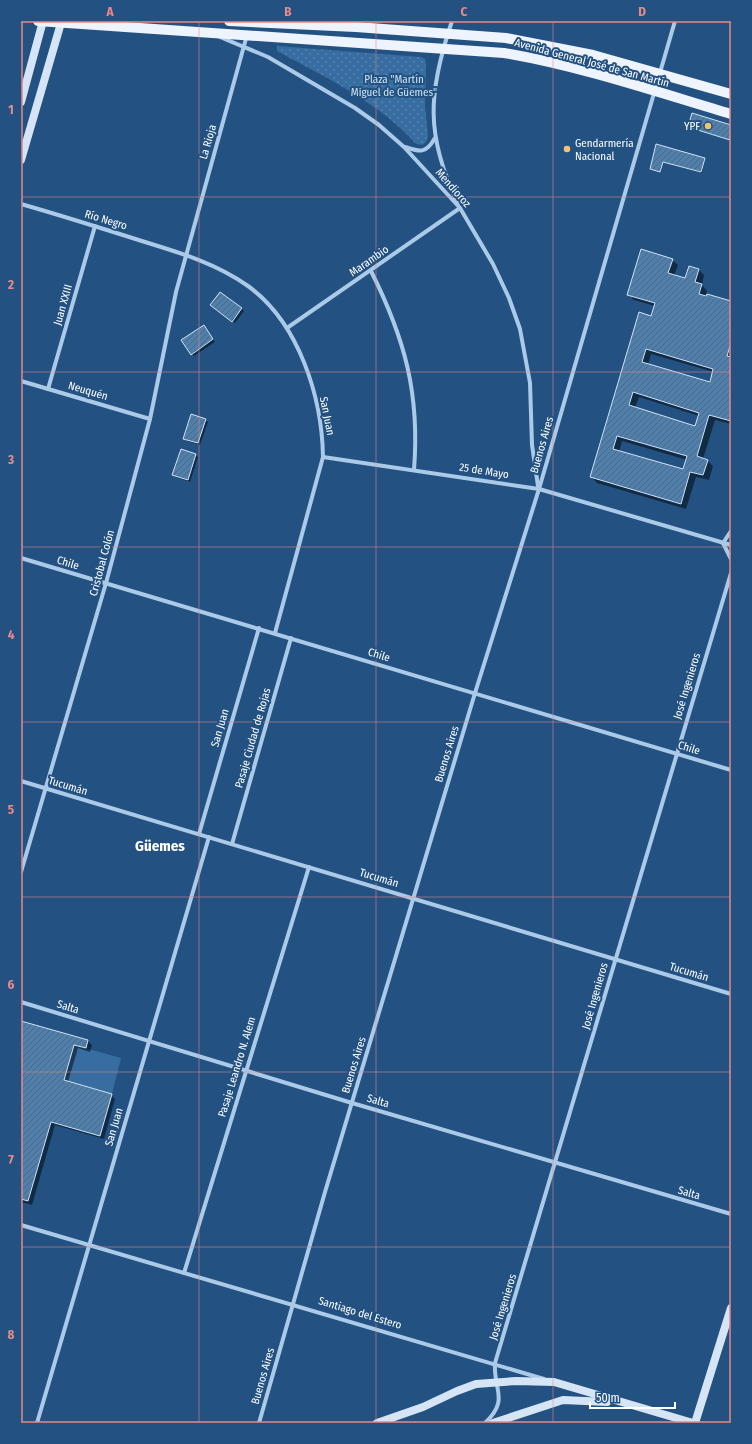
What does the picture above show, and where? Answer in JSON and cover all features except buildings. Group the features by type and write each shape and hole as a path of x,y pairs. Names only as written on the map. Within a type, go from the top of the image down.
{"main road":[{"name":"Avenida General José de San Martín","path":"38,21 504,53 531,58 655,91 731,114"},
{"path":"21,102 43,21"},
{"name":"Avenida General José de San Martín","path":"229,21 356,27 506,38 533,42 593,55 731,94"},
{"path":"21,160 61,23"},
{"path":"694,1423 731,1308"},
{"path":"377,1423 423,1407 476,1384 532,1380 554,1382"},
{"name":"Santiago del Estero","path":"554,1382 621,1403 694,1423"},
{"path":"494,1423 563,1400 621,1403"}],"street":[{"path":"452,21 443,48 433,93 435,138 446,177 460,208"},
{"name":"Buenos Aires","path":"259,1423 292,1304 413,898 539,489 675,21"},
{"name":"Mendioroz","path":"207,32 268,56 344,101 379,125 404,147 460,208 492,264 509,298 520,330 530,383 534,462 539,489"},
{"name":"La Rioja","path":"185,255 247,35"},
{"path":"404,147 421,151 427,148 435,138"},
{"name":"Río Negro","path":"21,204 185,255"},
{"name":"Marambio","path":"287,328 460,208"},
{"name":"Juan XXIII","path":"48,389 95,226"},
{"name":"San Juan","path":"185,255 223,270 248,286 267,303 287,328 299,353 313,391 322,432 323,457 275,633"},
{"name":"Cristobal Colón","path":"21,872 106,583 150,419 185,255"},
{"path":"371,271 388,304 401,340 412,384 416,424 414,470"},
{"name":"Neuquén","path":"21,381 150,419"},
{"name":"25 de Mayo","path":"323,457 539,489 731,545"},
{"path":"731,531 723,543 731,559"},
{"name":"Chile","path":"21,558 731,770"},
{"name":"José Ingenieros","path":"485,1423 496,1410 499,1401 497,1382 494,1372 495,1363 556,1163 615,958 731,573"},
{"name":"San Juan","path":"199,834 259,628"},
{"name":"Pasaje Ciudad de Rojas","path":"232,844 291,638"},
{"name":"Tucumán","path":"21,781 731,994"},
{"name":"San Juan","path":"37,1423 209,837"},
{"name":"Pasaje Leandro N. Alem","path":"184,1273 309,867"},
{"name":"Salta","path":"21,1002 352,1103 731,1214"},
{"name":"Santiago del Estero","path":"21,1225 495,1363 554,1382"}],"green space":[{"name":"Plaza \"Martín Miguel de Güemes\"","path":"277,46 421,57 425,59 425,105 428,136 426,142 422,145 416,144 402,129 369,103 333,81 277,51"},
{"path":"74,1045 121,1058 112,1094 64,1080"}],"place":[{"name":"YPF","path":"708,126"},
{"name":"Gendarmería Nacional","path":"567,149"}],"district":[{"name":"Güemes","path":"160,846"}]}
